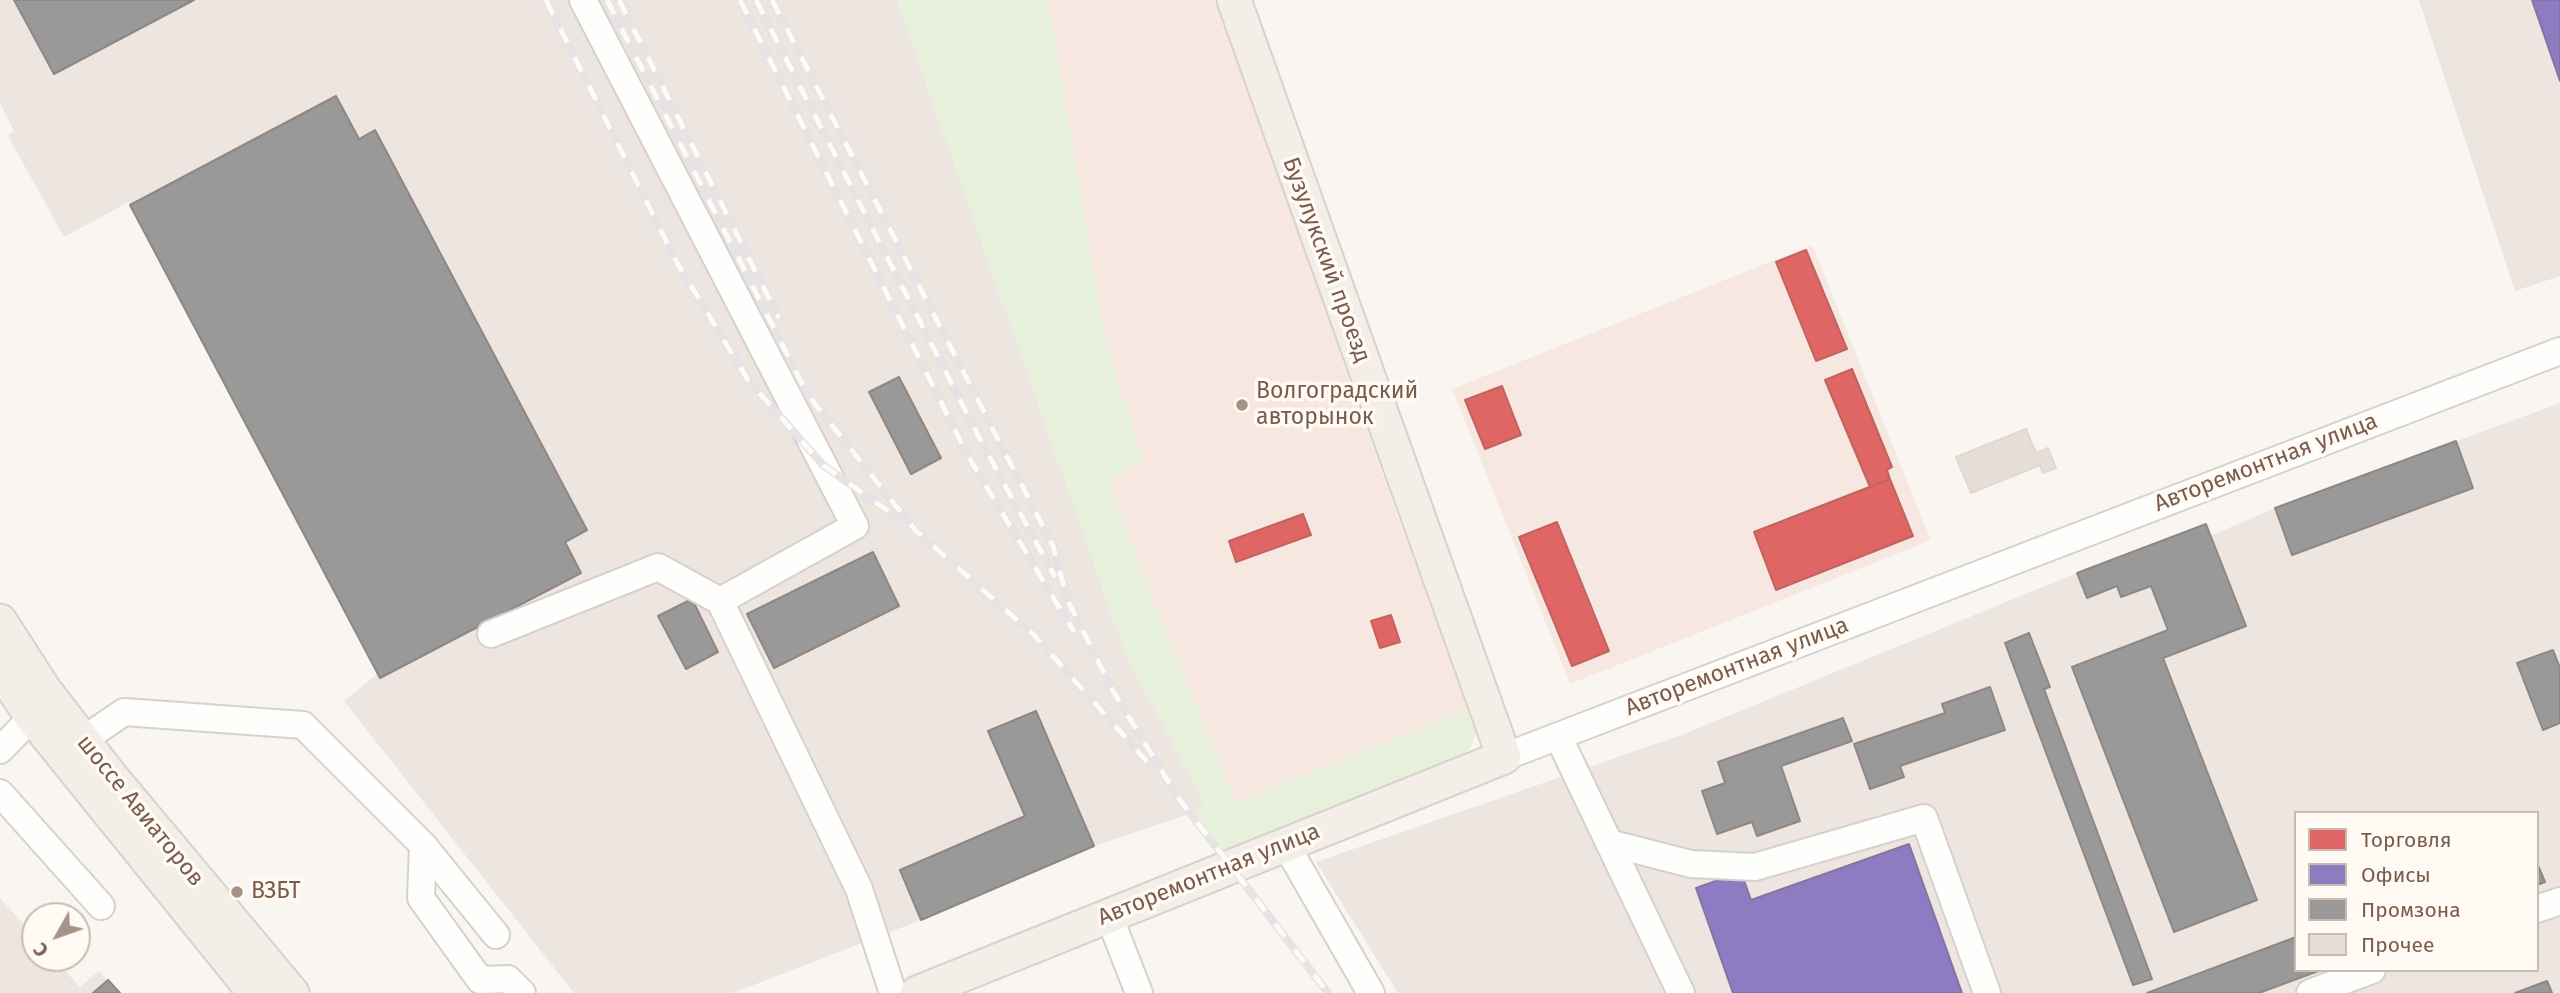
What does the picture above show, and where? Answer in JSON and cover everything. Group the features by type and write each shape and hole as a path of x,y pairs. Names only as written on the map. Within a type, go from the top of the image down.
{"main road":[{"name":"Бузулукский проезд","path":"1234,0 1504,757"},
{"name":"шоссе Авиаторов","path":"0,621 41,708 255,993"},
{"name":"шоссе Авиаторов","path":"0,669 41,708 83,740 204,891 292,993"},
{"name":"Авторемонтная улица","path":"918,993 1504,757"}],"street":[{"path":"583,0 855,526 720,601"},
{"name":"Авторемонтная улица","path":"1504,757 2560,351"},
{"path":"491,634 658,567 720,601 859,888 893,993"},
{"path":"0,750 41,708"},
{"path":"83,740 124,712 303,725 423,845 496,935"},
{"path":"1558,736 1681,993"},
{"path":"0,793 101,906"},
{"path":"1609,843 1691,864 1755,867 1924,818 1987,993"},
{"path":"423,845 421,898 480,980 508,979 522,993"},
{"path":"1286,845 1371,993"},
{"path":"2539,908 2560,901"},
{"path":"1109,916 1139,993"},
{"path":"2311,993 2367,972"}],"shaded area":[{"path":"0,0 897,0 1125,652 1204,804 1195,812 1094,846 921,920 733,993 574,993 344,701 377,674 129,202 64,237 8,136 14,131 0,103"},
{"name":"Волгоградский авторынок","path":"1048,0 1216,0 1399,521 1471,708 1236,803 1154,603 1108,479 1144,460 1107,349"},
{"path":"2419,0 2560,0 2560,276 2515,291"},
{"path":"1812,245 1931,540 1570,684 1452,389"},
{"path":"2560,403 2560,993 1398,993 1316,862 1684,734 2077,573 2210,536 2275,508"},
{"path":"0,898 21,921 21,972 66,972 80,987 99,971 119,993 0,993"}],"green space":[{"path":"897,0 1048,0 1107,349 1144,461 1108,480 1154,603 1236,803 1471,708 1477,730 1471,747 1459,759 1226,853 1195,812 1204,804 1125,652"}],"building: Торговля":[{"path":"1806,250 1847,349 1816,361 1776,262"},
{"path":"1852,369 1892,467 1887,470 1890,479 1870,487 1825,380"},
{"path":"1502,386 1521,435 1485,449 1465,400"},
{"path":"1890,479 1913,536 1776,590 1754,532"},
{"path":"1303,514 1311,535 1236,562 1229,541"},
{"path":"1557,522 1609,651 1572,666 1519,537"},
{"path":"1391,615 1400,642 1380,648 1371,621"}],"building: Офисы":[{"path":"2532,0 2560,0 2560,81"},
{"path":"1909,844 1962,993 1733,993 1696,888 1741,872 1751,900"}],"building: Промзона":[{"path":"14,0 194,0 54,74"},
{"path":"336,96 359,139 375,130 587,530 565,542 581,573 380,678 130,205"},
{"path":"899,377 941,458 911,474 869,392"},
{"path":"2456,441 2473,488 2292,555 2275,508"},
{"path":"2206,524 2246,626 2163,658 2257,900 2174,932 2072,667 2168,630 2151,586 2121,597 2117,586 2087,598 2077,573"},
{"path":"873,552 899,606 774,668 747,614"},
{"path":"692,599 718,652 686,669 658,616"},
{"path":"2029,633 2050,687 2044,689 2152,979 2133,985 2005,643"},
{"path":"2553,650 2560,668 2560,723 2543,730 2517,663"},
{"path":"1990,687 2005,730 1900,766 1904,777 1870,789 1854,744 1945,713 1942,704"},
{"path":"1036,711 1094,846 921,920 900,870 1025,816 988,731"},
{"path":"1843,718 1852,741 1781,766 1800,821 1757,836 1752,822 1717,834 1702,791 1725,783 1718,762"},
{"path":"2539,868 2545,882 2539,884"},
{"path":"2294,938 2294,972 2316,972 2259,993 2147,993"},
{"path":"108,980 120,993 93,993"},
{"path":"2547,981 2552,993 2515,993"}],"building: Прочее":[{"path":"2026,429 2036,453 2048,448 2056,468 2043,473 2040,465 1971,493 1956,457"}],"railway":[{"path":"546,0 676,261 748,380 823,465 898,518"},
{"path":"607,0 808,395 915,530 1034,635 1149,764"},
{"path":"619,0 779,318"},
{"path":"740,0 968,456 1074,632"},
{"path":"756,0 982,443 1055,577"},
{"path":"772,0 1053,546 1067,599 1113,691 1177,796 1328,993"}],"place":[{"name":"Волгоградский авторынок","path":"1242,405"},
{"name":"ВЗБТ","path":"237,892"}]}
